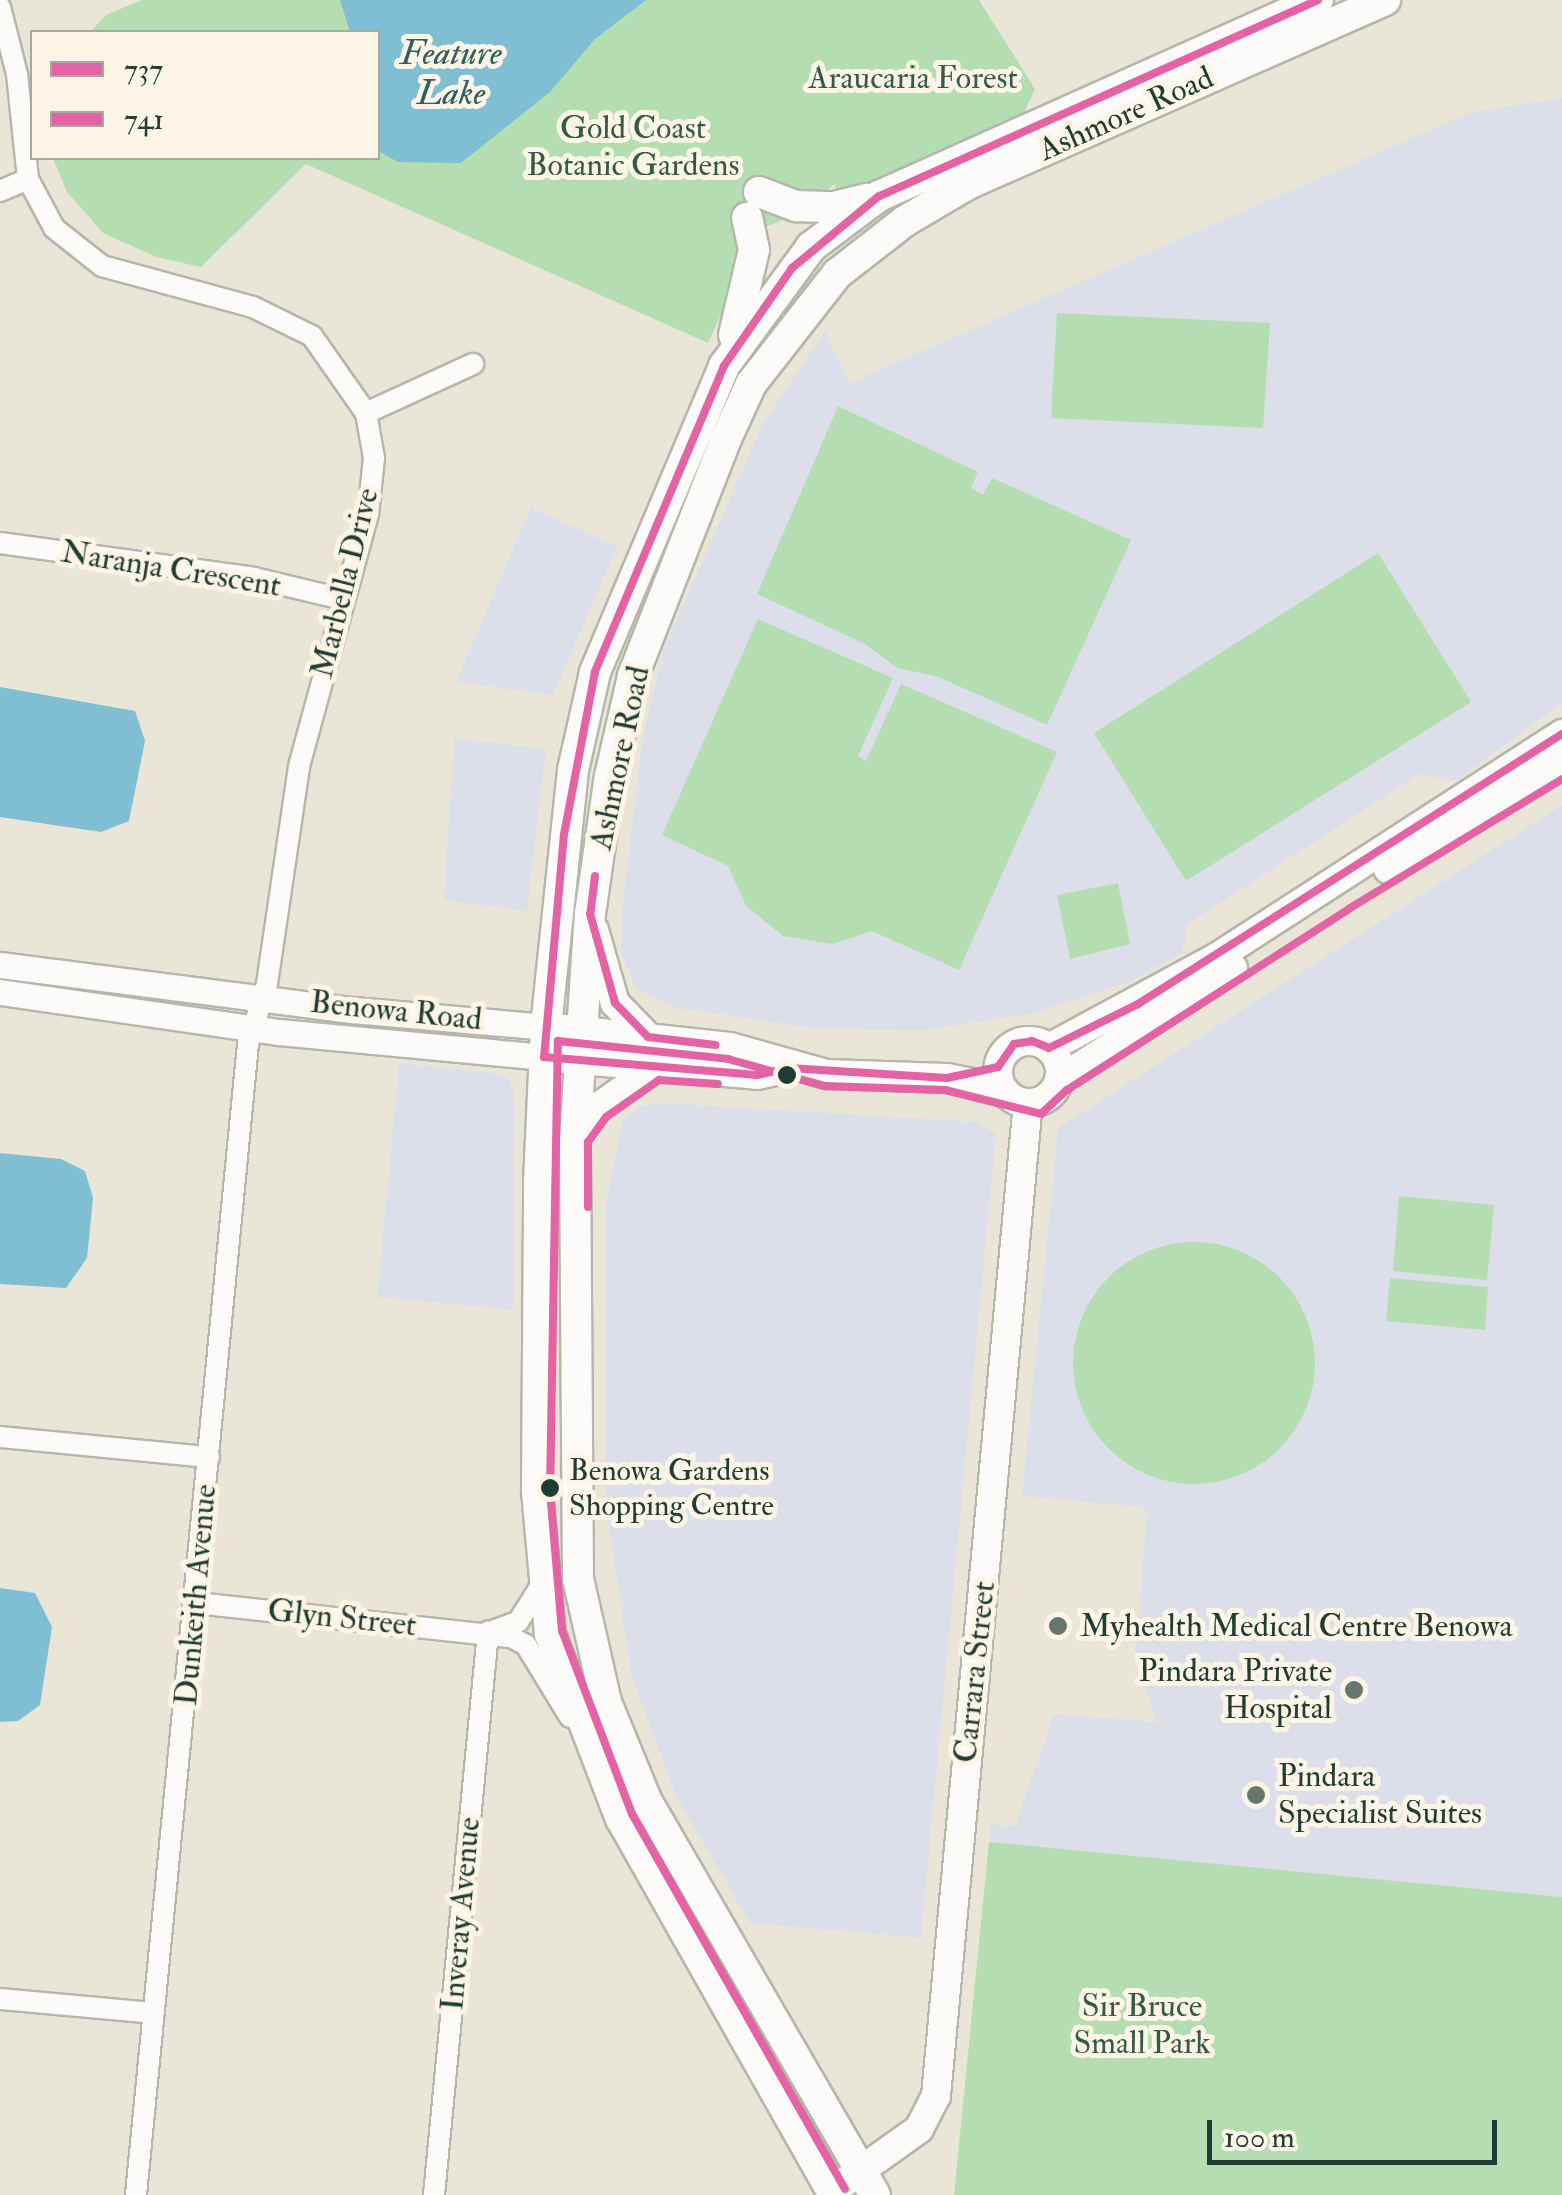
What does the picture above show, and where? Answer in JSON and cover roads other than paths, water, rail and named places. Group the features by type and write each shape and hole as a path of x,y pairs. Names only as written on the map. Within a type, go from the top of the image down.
{"main road":[{"name":"Ashmore Road","path":"833,2193 621,1819 595,1760 550,1634 537,1490 544,1042 566,818 595,672 724,366 792,268 878,196 1318,0"},
{"name":"Ashmore Road","path":"869,2183 647,1802 606,1702 578,1579 573,1490 575,1138 580,1030 590,914 633,676 751,384 818,295 864,249 968,184 1385,0"},
{"path":"724,366 754,250 753,205 834,208 878,196"},
{"path":"1562,734 1218,956 1048,1048 1022,1041 1006,1050 1001,1078 1028,1103 1048,1097 1059,1080 1562,764"},
{"path":"590,914 615,1002 648,1037"},
{"name":"Benowa Road","path":"544,1042 580,1030 648,1037 758,1054 789,1068"},
{"name":"Benowa Road","path":"544,1042 579,1061 757,1075 789,1068 1001,1078"},
{"path":"1048,1048 1059,1080"},
{"path":"575,1138 596,1108 656,1067"},
{"name":"Carrara Street","path":"833,2193 869,2183 919,2129 936,2096 1028,1103"}],"street":[{"name":"Marbella Drive","path":"0,7 17,74 28,179 54,228 102,266 254,307 312,336 366,413 374,458 368,514 299,767 261,996"},
{"path":"0,191 28,179"},
{"path":"366,413 473,364"},
{"name":"Naranja Crescent","path":"0,543 254,578 342,598"},
{"name":"Benowa Road","path":"0,966 261,996 544,1042"},
{"name":"Benowa Road","path":"0,992 251,1028 544,1042"},
{"name":"Dunkeith Avenue","path":"136,2195 251,1028 261,996"},
{"path":"0,1438 209,1457"},
{"path":"488,1632 518,1622 544,1578"},
{"name":"Glyn Street","path":"196,1603 488,1632 526,1646 595,1760"},
{"name":"Inveray Avenue","path":"434,2195 488,1632"},
{"path":"0,1999 153,2014"}],"water":[{"name":"Feature Lake","path":"340,0 646,0 595,39 550,92 461,163 398,162 380,152 380,30 349,30"},
{"path":"0,687 135,711 145,741 129,821 101,832 0,817"},
{"path":"0,1153 61,1159 85,1171 93,1198 87,1258 66,1288 0,1284"},
{"path":"0,1588 35,1593 52,1627 40,1705 18,1721 0,1722"}],"place":[{"name":"Benowa Gardens Shopping Centre","path":"550,1488"},
{"name":"Myhealth Medical Centre Benowa","path":"1058,1626"},
{"name":"Pindara Private Hospital","path":"1354,1690"},
{"name":"Pindara Specialist Suites","path":"1256,1795"}],"park label":[{"name":"Araucaria Forest","path":"913,78"},
{"name":"Gold Coast Botanic Gardens","path":"633,148"},
{"name":"Sir Bruce Small Park","path":"1142,2026"}]}
